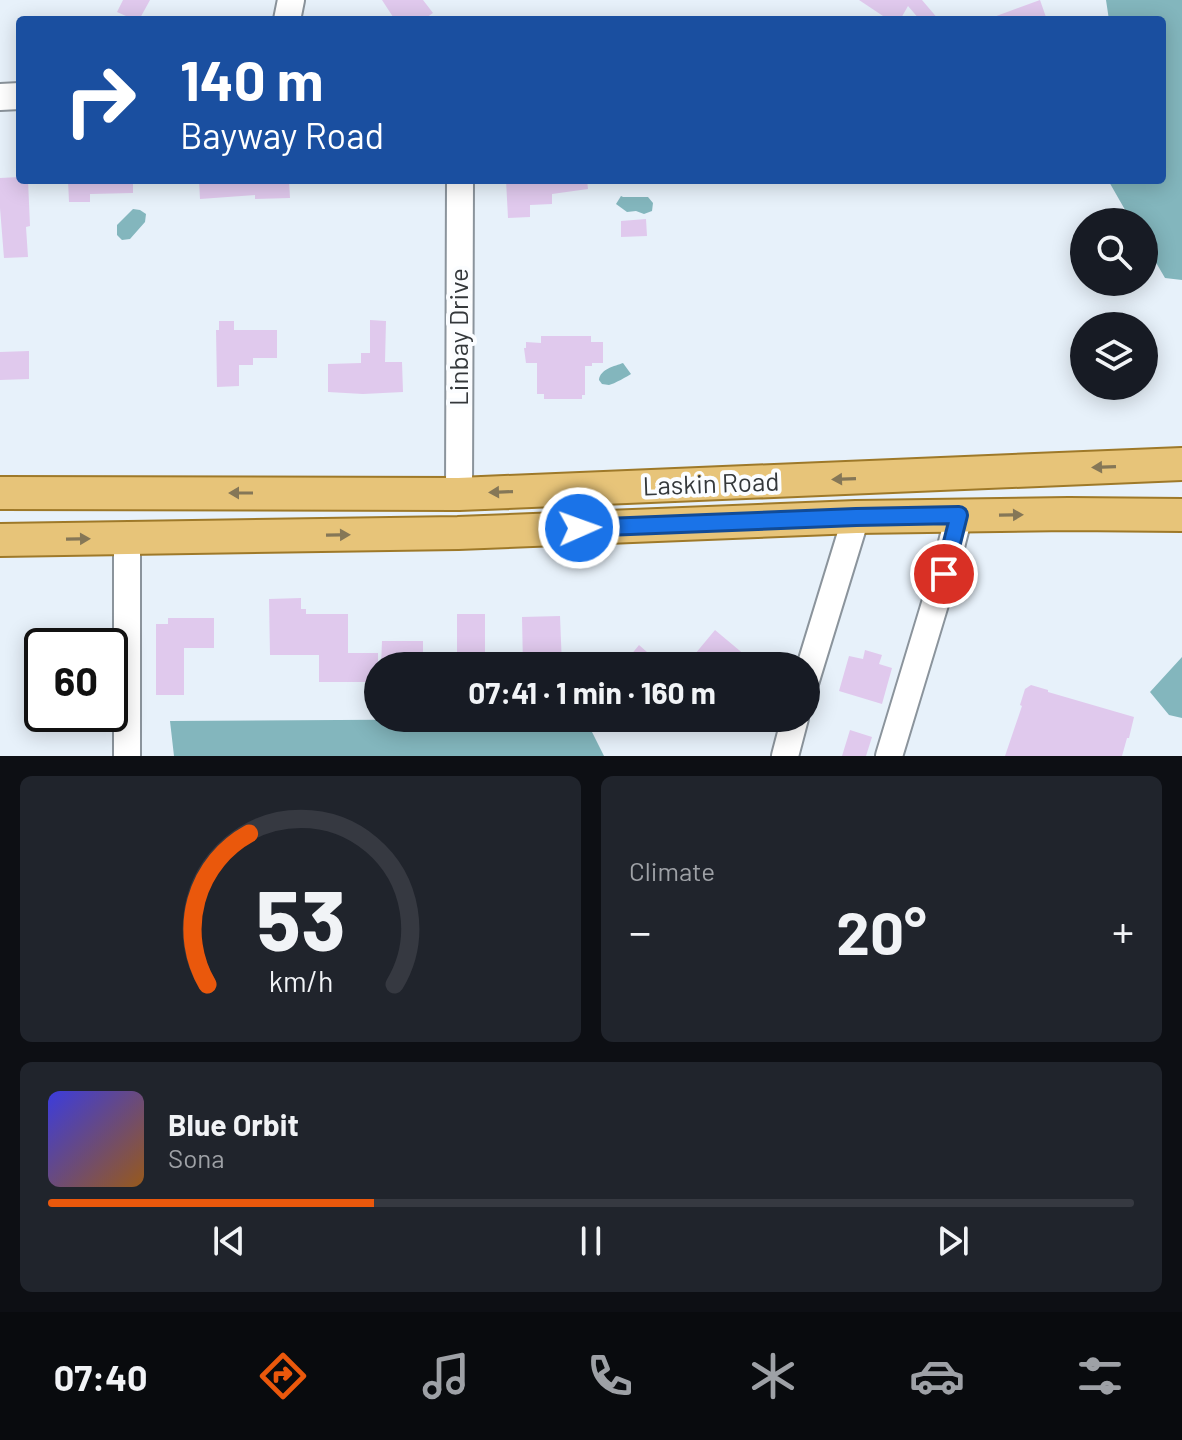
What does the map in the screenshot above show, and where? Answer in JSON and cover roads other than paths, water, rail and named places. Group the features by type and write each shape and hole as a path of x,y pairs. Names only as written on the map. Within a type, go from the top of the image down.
{"main road":[{"name":"Laskin Road","path":"0,493 459,494 1182,464"},
{"name":"Laskin Road","path":"0,540 458,533 856,517 1182,515"}],"street":[{"name":"Linbay Drive","path":"459,494 460,184"},
{"path":"889,756 959,515"},
{"path":"815,652 856,517"},
{"path":"127,538 127,756"},
{"path":"785,756 791,732"}],"water":[{"path":"1106,0 1182,0 1182,280 1165,278 1158,266 1158,208 1124,208 1110,184 1166,184 1166,16 1108,16"},
{"path":"621,196 648,197 653,203 652,211 644,214 627,212 616,204"},
{"path":"133,209 146,214 145,222 130,239 122,240 117,235 117,225"},
{"path":"623,363 631,374 609,385 602,384 599,380 602,373"},
{"path":"1182,657 1182,718 1169,715 1150,692"},
{"path":"364,720 364,732 592,732 604,756 174,756 170,721"}]}
